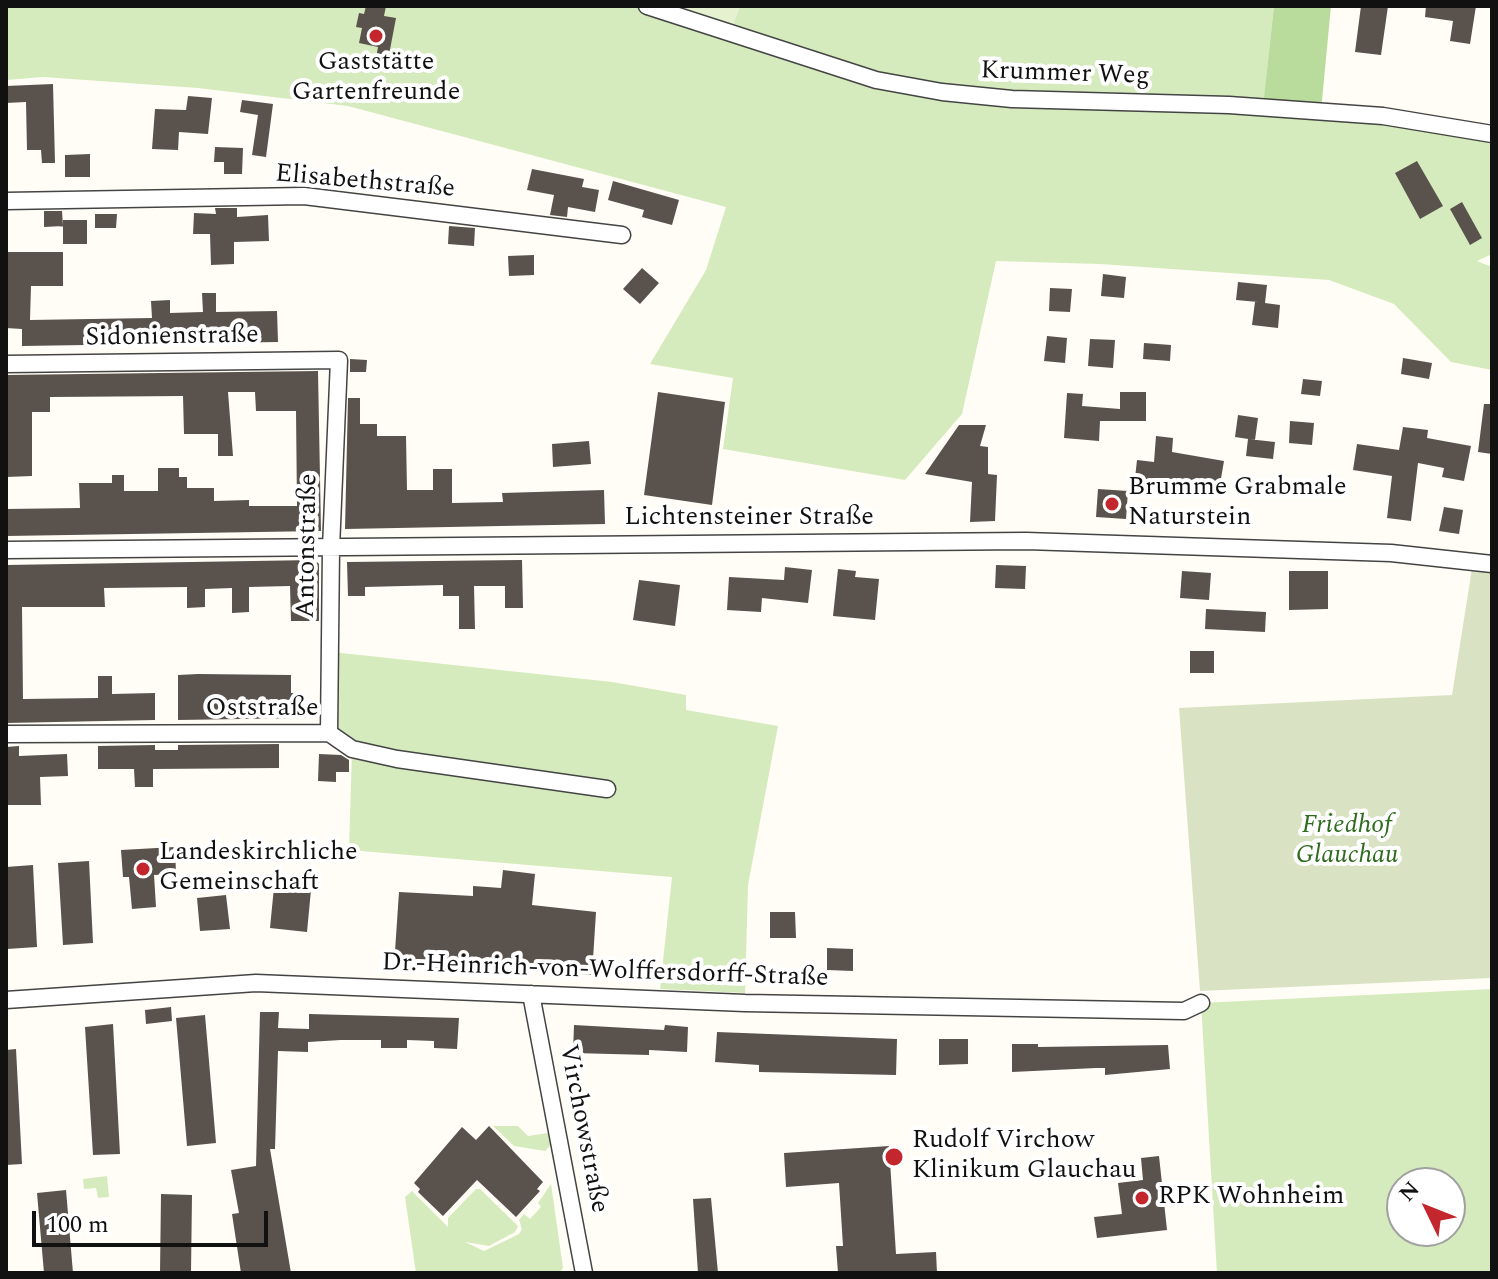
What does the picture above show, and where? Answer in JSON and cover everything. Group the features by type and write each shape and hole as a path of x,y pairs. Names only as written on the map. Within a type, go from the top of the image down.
{"street":[{"name":"Krummer Weg","path":"647,6 876,80 942,92 1012,99 1229,105 1383,116 1492,134"},
{"name":"Elisabethstraße","path":"6,201 304,196 622,235"},
{"name":"Sidonienstraße","path":"6,364 339,360"},
{"name":"Antonstraße","path":"329,733 331,548 339,360"},
{"name":"Lichtensteiner Straße","path":"6,550 1026,541 1391,553 1492,564"},
{"name":"Oststraße","path":"6,734 329,733 352,749 397,759 607,789"},
{"name":"Dr.-Heinrich-von-Wolffersdorff-Straße","path":"6,1000 256,983 745,1003 1184,1011 1201,1003"},
{"name":"Virchowstraße","path":"531,994 584,1273"}],"green space":[{"path":"6,6 650,6 729,34 740,6 1274,6 1263,107 1492,134 1492,254 1477,261 1492,267 1492,370 1451,362 1394,304 1329,280 1100,264 996,261 962,414 905,480 723,449 733,378 650,364 706,270 726,207 348,106 198,88 43,77 6,80"},
{"path":"650,6 740,6 729,34"},
{"path":"1274,6 1331,6 1321,111 1263,106"},
{"name":"Friedhof Glauchau","path":"1473,562 1492,565 1492,978 1200,991 1179,708 1452,695"},
{"path":"332,652 612,682 686,695 686,710 778,726 748,885 745,993 660,989 672,877 349,850 352,749 329,733"},
{"path":"1492,989 1492,1273 1217,1273 1201,1003"},
{"path":"493,1126 518,1126 528,1136 548,1133 551,1145 545,1151 514,1146"},
{"path":"107,1176 109,1197 98,1198 96,1188 84,1189 83,1179"},
{"path":"551,1184 563,1268 559,1273 416,1273 405,1197 412,1191 448,1227 448,1218 476,1189 480,1189 518,1226 515,1232 489,1246 465,1242 484,1251 519,1234 522,1229 519,1220 524,1214 530,1219 541,1207 538,1203"}],"building":[{"name":"Gaststätte Gartenfreunde","path":"366,6 386,6 384,16 396,18 388,60 376,58 378,47 359,43 362,28 356,27 359,13 364,14"},
{"path":"1361,6 1388,6 1381,55 1355,52"},
{"path":"1426,6 1476,6 1470,44 1450,41 1453,21 1425,17"},
{"path":"53,84 55,163 42,163 41,150 27,150 26,102 6,103 6,86"},
{"path":"188,96 212,98 208,134 179,132 178,150 152,149 155,109 186,110"},
{"path":"242,100 273,104 266,157 252,155 258,115 240,112"},
{"path":"215,147 243,148 242,174 224,174 224,162 214,162"},
{"path":"90,154 90,177 65,177 65,155"},
{"path":"1417,161 1443,206 1420,219 1395,173"},
{"path":"532,169 584,179 582,187 599,190 595,212 568,207 567,217 550,215 554,195 527,190"},
{"path":"613,181 679,200 672,225 642,217 644,210 608,200"},
{"path":"1462,202 1482,238 1470,245 1450,209"},
{"path":"215,208 237,208 237,217 268,215 269,241 234,242 234,264 211,265 210,234 193,234 194,213 216,214"},
{"path":"44,211 62,211 63,226 44,227"},
{"path":"95,214 117,214 116,228 95,228"},
{"path":"63,220 87,220 87,244 63,244"},
{"path":"449,226 475,228 474,246 448,244"},
{"path":"6,252 63,252 63,286 31,286 30,320 152,318 151,301 170,300 170,313 203,312 202,293 216,293 216,312 277,311 278,342 22,346 22,329 6,328"},
{"path":"534,255 534,275 509,276 508,256"},
{"path":"642,268 659,283 640,304 623,289"},
{"path":"1103,274 1126,277 1124,298 1101,296"},
{"path":"1238,282 1267,285 1265,303 1280,305 1278,328 1252,325 1255,302 1258,302 1236,300"},
{"path":"1050,288 1072,289 1070,312 1049,311"},
{"path":"1047,336 1067,338 1065,363 1044,361"},
{"path":"1090,339 1115,340 1113,368 1088,366"},
{"path":"1144,343 1171,345 1170,361 1143,359"},
{"path":"1403,358 1432,363 1429,379 1401,374"},
{"path":"350,359 367,360 366,372 350,372"},
{"path":"318,371 321,531 6,536 6,509 80,508 79,483 112,483 112,475 124,475 124,491 158,491 158,468 179,468 179,477 187,477 187,488 214,488 214,501 249,500 249,506 297,506 296,411 256,411 255,392 228,392 233,456 218,456 218,434 184,434 183,396 50,397 50,412 32,412 32,476 6,477 6,375"},
{"path":"1303,379 1322,381 1320,396 1301,394"},
{"path":"658,392 725,402 712,505 644,495"},
{"path":"1120,392 1146,392 1146,421 1100,421 1099,441 1064,438 1067,393 1083,394 1082,406 1120,409"},
{"path":"348,398 360,398 360,424 377,424 377,436 406,436 407,490 433,490 433,469 452,469 452,503 503,502 502,493 604,490 605,524 345,529"},
{"path":"1484,404 1492,404 1492,454 1478,452"},
{"path":"1238,415 1258,418 1255,440 1235,437"},
{"path":"1290,421 1314,423 1312,445 1289,443"},
{"path":"959,425 986,425 980,446 988,447 988,474 997,475 995,521 970,522 972,482 925,474"},
{"path":"1403,427 1428,430 1427,438 1471,446 1464,481 1442,477 1444,468 1418,463 1411,521 1387,518 1392,476 1353,470 1357,444 1399,450"},
{"path":"1156,436 1173,438 1172,452 1224,461 1219,490 1135,478 1137,460 1154,462"},
{"path":"1248,439 1275,442 1273,459 1246,456"},
{"path":"589,441 591,464 553,467 552,444"},
{"name":"Brumme Grabmale Naturstein","path":"1098,489 1128,491 1126,519 1096,517"},
{"path":"1444,507 1463,510 1459,534 1439,531"},
{"path":"315,560 319,564 319,621 291,621 290,586 249,587 249,612 232,613 232,588 205,589 205,607 187,608 187,587 104,588 105,607 22,607 23,699 98,698 98,676 112,676 112,694 155,693 155,720 6,723 6,565"},
{"path":"522,560 523,608 505,608 505,586 474,586 475,629 459,629 459,596 443,596 443,585 365,587 365,596 348,596 347,562"},
{"path":"996,565 1026,566 1025,589 995,588"},
{"path":"785,567 812,570 808,603 762,598 761,612 727,610 729,577 784,580"},
{"path":"838,569 856,571 855,577 879,579 875,620 833,616"},
{"path":"1182,571 1211,573 1209,600 1180,598"},
{"path":"1289,571 1328,571 1328,609 1289,610"},
{"path":"639,580 680,585 675,626 633,620"},
{"path":"1206,609 1266,612 1265,632 1205,629"},
{"path":"1190,651 1214,651 1214,673 1190,673"},
{"path":"178,675 291,675 291,693 305,693 306,718 178,720"},
{"path":"279,744 279,768 153,769 153,787 135,787 134,769 98,769 98,746 155,745 155,750 178,750 178,745"},
{"path":"19,746 19,756 67,754 68,776 40,777 41,805 6,805 6,747"},
{"path":"319,754 341,755 349,760 349,772 336,772 336,782 318,781"},
{"path":"175,847 176,874 154,875 156,907 132,909 129,877 123,877 121,850"},
{"path":"89,861 93,943 63,945 58,863"},
{"path":"33,865 37,947 7,949 6,867"},
{"path":"503,870 535,874 532,905 596,912 592,975 448,963 448,969 394,966 399,892 473,896 473,886 501,888"},
{"path":"274,887 311,890 307,932 270,928"},
{"path":"226,895 230,929 200,931 197,898"},
{"path":"770,912 795,912 796,938 770,938"},
{"path":"827,948 853,949 853,971 827,970"},
{"path":"171,1007 172,1021 146,1024 145,1010"},
{"path":"260,1012 279,1012 278,1028 309,1029 309,1014 459,1018 457,1049 434,1048 434,1041 407,1040 407,1048 381,1048 381,1040 341,1040 308,1042 308,1052 278,1051 275,1149 270,1149 291,1273 241,1273 232,1214 239,1213 231,1170 256,1166"},
{"path":"205,1015 216,1143 187,1146 176,1018"},
{"path":"113,1024 120,1154 93,1155 85,1027"},
{"path":"574,1025 664,1030 665,1025 688,1027 687,1052 649,1050 649,1055 573,1053"},
{"path":"717,1032 897,1039 896,1075 759,1072 759,1065 715,1062"},
{"path":"939,1039 968,1039 968,1064 939,1065"},
{"path":"1012,1044 1038,1044 1038,1047 1168,1045 1170,1069 1105,1075 1105,1068 1012,1072"},
{"path":"16,1049 22,1164 6,1165 6,1050"},
{"path":"489,1126 543,1182 537,1189 540,1191 516,1217 477,1180 443,1216 418,1192 420,1189 414,1183 462,1127 476,1140"},
{"path":"889,1146 896,1254 936,1252 937,1273 838,1273 836,1246 843,1246 839,1183 786,1187 784,1153"},
{"name":"RPK Wohnheim","path":"1159,1156 1167,1230 1097,1238 1094,1217 1122,1214 1118,1183 1143,1180 1141,1158"},
{"path":"66,1190 73,1273 44,1273 37,1193"},
{"path":"161,1194 192,1195 191,1273 160,1273"},
{"path":"711,1198 718,1273 698,1273 693,1199"}],"place":[{"name":"Gaststätte Gartenfreunde","path":"376,36"},
{"name":"Brumme Grabmale Naturstein","path":"1112,504"},
{"name":"Landeskirchliche Gemeinschaft","path":"143,869"},
{"name":"Rudolf Virchow Klinikum Glauchau","path":"894,1157"},
{"name":"RPK Wohnheim","path":"1142,1198"}]}
